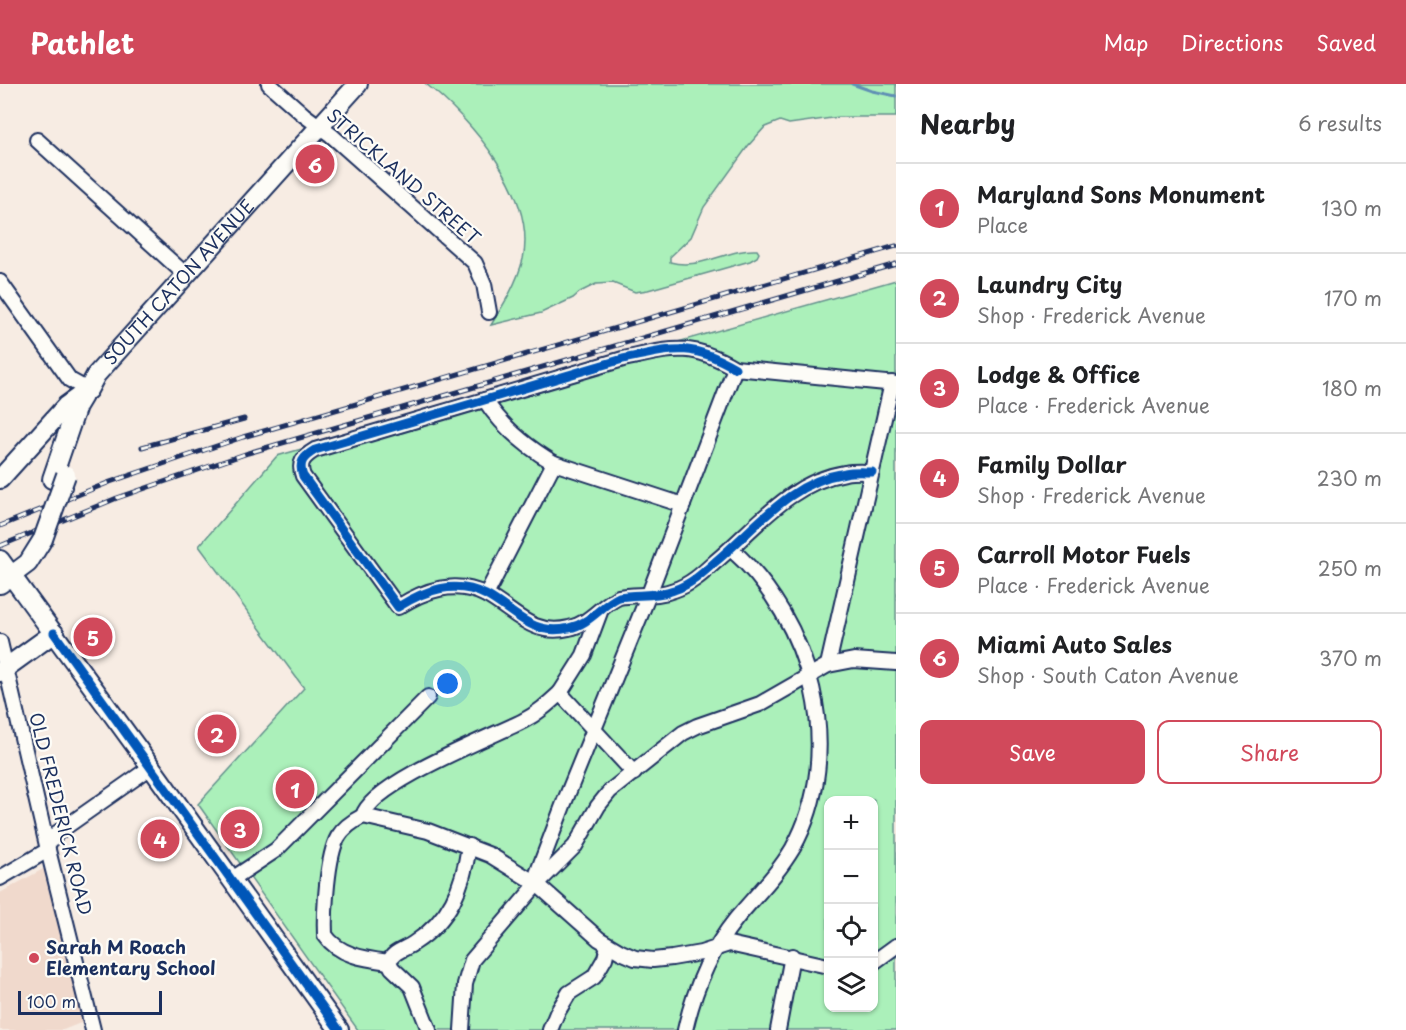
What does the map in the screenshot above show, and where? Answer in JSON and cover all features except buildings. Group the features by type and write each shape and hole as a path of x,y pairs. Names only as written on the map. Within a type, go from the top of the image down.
{"main road":[{"name":"SOUTH CATON AVENUE","path":"0,479 66,406 88,390 96,375 358,84"},
{"path":"88,390 89,408 59,477 28,563 3,571 54,633 339,1030"},
{"path":"3,670 54,633"}],"street":[{"name":"STRICKLAND STREET","path":"269,84 475,263 481,273 489,312"},
{"path":"37,140 186,275"},
{"path":"0,282 70,380 88,390"},
{"path":"828,665 894,383 735,368 694,349 662,351 623,359 315,450 303,458 301,469 303,476 398,607 421,594 443,587 470,589 486,595 524,622 547,629 579,625 619,597 674,590 692,581 731,549 759,520 801,490 820,480 845,473 872,472"},
{"path":"537,884 537,874 564,803 649,594 735,368"},
{"path":"485,400 493,413 508,429 554,463 683,505"},
{"path":"486,595 554,463"},
{"path":"685,1030 707,966 717,947 737,918 767,885 793,847 811,801 816,778 818,725 810,677 792,632 774,597 746,562 731,549"},
{"path":"389,962 360,959 332,945 325,935 330,864 337,838 349,824 363,816 369,805 414,774 462,748 537,713 560,693 584,655 600,610"},
{"name":"OLD FREDERICK ROAD","path":"0,642 3,670 93,1030"},
{"path":"462,1030 465,984 472,960 537,884 575,846 598,806 610,791 683,733 760,704 828,665 854,660 896,663"},
{"path":"560,693 634,773"},
{"path":"232,879 276,850 428,697"},
{"path":"0,878 47,848 57,833 151,767"},
{"path":"363,816 428,831 490,855 537,884 608,945 635,958 653,960 672,958 701,953 729,944 792,956 824,965"},
{"path":"389,962 395,953 414,944 441,918 461,886 469,846"},
{"path":"550,1030 569,993 594,977 608,945"},
{"path":"878,959 896,946"},
{"path":"778,1030 792,956"},
{"path":"389,962 392,968 412,987 429,1030"}],"shaded area":[{"name":"Sarah M Roach Elementary School","path":"45,868 83,1022 63,1030 0,1030 0,893"}],"green space":[{"path":"426,84 896,84 896,117 839,117 789,124 780,121 765,127 748,146 704,207 691,237 670,257 670,262 692,264 735,252 757,250 759,253 757,257 750,261 635,292 613,283 596,284 541,313 491,325 514,285 523,259 525,235 520,210 497,161 480,138 444,99"},
{"path":"896,280 896,1030 358,1030 198,804 304,688 199,546 277,456"}],"waterway":[{"path":"852,84 896,96"}],"railway":[{"path":"0,526 110,482 243,437 896,246"},
{"path":"0,546 117,498 248,453 896,264"},
{"path":"142,447 244,419"}],"cycle path":[{"path":"735,368 705,354 680,350 655,352 623,359 315,450 303,461 301,467 303,476 398,607 419,596 440,589 463,588 486,595 534,625 556,630 583,623 619,597 661,594 685,585 706,570 790,496 825,478 845,473 872,472"},
{"path":"54,633 339,1030"}],"place":[{"name":"Miami Auto Sales","path":"315,164"},
{"name":"Carroll Motor Fuels","path":"93,637"},
{"name":"Laundry City","path":"217,734"},
{"name":"Maryland Sons Monument","path":"295,789"},
{"name":"Lodge & Office","path":"240,829"},
{"name":"Family Dollar","path":"160,839"},
{"name":"Sarah M Roach Elementary School","path":"34,958"}]}
